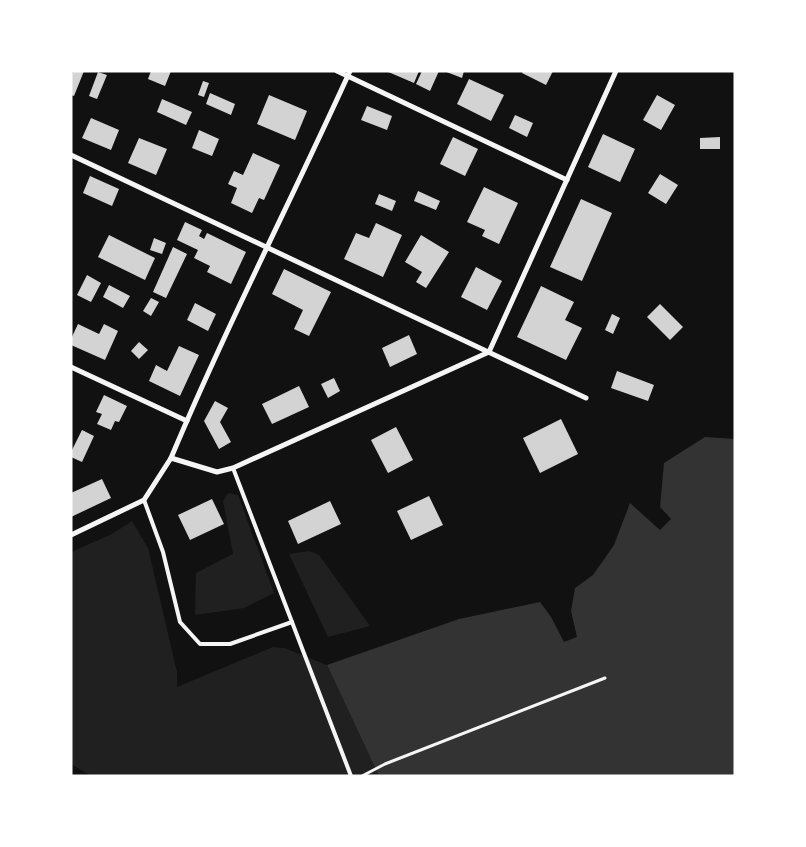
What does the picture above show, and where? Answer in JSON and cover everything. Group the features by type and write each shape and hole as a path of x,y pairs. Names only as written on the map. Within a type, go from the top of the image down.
{"street":[{"path":"337,71 349,74 568,180"},
{"path":"171,458 217,472 233,468 489,352 616,71"},
{"path":"71,535 144,500 171,458 267,247 349,74"},
{"path":"71,155 586,398"},
{"path":"71,367 187,421"}],"lane":[{"path":"233,468 351,776"},
{"path":"144,500 163,552 180,622 200,644 230,644 292,622"}],"path":[{"path":"362,776 385,764 605,678"}],"shaded area":[{"path":"705,437 735,439 735,776 379,776 327,665 459,619 540,602 551,617 564,642 577,637 571,611 575,588 593,575 614,545 630,503 660,530 671,519 660,507 664,463"},
{"path":"228,493 238,495 274,593 244,608 195,615 196,573 233,554 223,501"},
{"path":"132,521 148,548 177,672 177,687 273,647 284,648 327,665 379,776 91,776 71,764 71,552 112,534"},
{"path":"309,551 319,555 370,626 328,637 289,554"}],"building":[{"path":"73,71 84,71 74,96 71,95 71,75"},
{"path":"151,71 171,71 165,86 148,79"},
{"path":"386,71 419,71 414,83"},
{"path":"422,71 439,71 430,91 416,84"},
{"path":"444,71 464,71 462,78"},
{"path":"523,71 553,71 546,85 522,73"},
{"path":"98,72 107,75 97,99 89,96"},
{"path":"469,79 504,95 491,121 457,104"},
{"path":"203,81 209,83 204,97 198,95"},
{"path":"210,93 235,104 231,115 206,104"},
{"path":"269,95 307,111 295,140 257,124"},
{"path":"657,95 675,105 661,130 643,120"},
{"path":"162,99 192,112 186,125 157,112"},
{"path":"367,106 392,116 387,130 361,120"},
{"path":"515,115 533,123 527,137 509,128"},
{"path":"91,118 119,130 111,150 82,138"},
{"path":"199,130 219,139 212,156 192,148"},
{"path":"603,134 635,149 620,182 588,167"},
{"path":"453,137 478,149 465,176 440,164"},
{"path":"720,137 720,149 700,149 700,138"},
{"path":"139,138 167,149 156,175 128,163"},
{"path":"253,153 280,165 264,200 259,198 252,213 231,203 237,188 228,184 234,171 243,175"},
{"path":"660,174 678,185 666,204 648,193"},
{"path":"90,176 119,189 112,206 83,193"},
{"path":"484,187 518,203 499,244 482,236 485,230 467,222"},
{"path":"418,191 440,201 436,210 414,201"},
{"path":"379,194 396,201 392,211 375,204"},
{"path":"581,199 612,213 582,281 550,267"},
{"path":"185,222 202,230 199,236 204,239 207,233 246,252 231,284 207,272 210,266 194,258 198,250 177,240"},
{"path":"376,223 402,235 383,277 344,259 356,233 369,238"},
{"path":"109,235 155,258 145,280 98,257"},
{"path":"421,235 449,252 426,288 416,282 422,272 405,262"},
{"path":"154,238 166,243 162,254 150,250"},
{"path":"173,247 187,254 166,298 153,292"},
{"path":"476,267 502,281 487,310 461,297"},
{"path":"284,269 331,292 309,336 294,329 303,310 272,294"},
{"path":"87,275 101,283 91,302 77,295"},
{"path":"109,285 130,296 123,308 103,297"},
{"path":"541,286 574,302 565,320 582,328 566,360 517,337"},
{"path":"151,298 159,302 151,316 143,311"},
{"path":"195,303 216,314 208,331 187,320"},
{"path":"660,304 683,327 670,340 647,317"},
{"path":"612,314 620,318 613,334 605,330"},
{"path":"78,324 99,334 104,324 118,331 105,360 71,345 71,339"},
{"path":"409,335 417,354 390,367 382,348"},
{"path":"139,342 148,350 139,359 131,351"},
{"path":"179,346 199,355 180,396 149,381 156,365 167,371"},
{"path":"617,371 654,385 648,401 611,388"},
{"path":"334,378 340,391 328,398 321,384"},
{"path":"299,386 309,407 272,424 262,404"},
{"path":"104,395 127,406 119,422 115,421 111,430 97,424 102,414 96,412"},
{"path":"215,401 228,408 220,422 231,442 219,449 204,421"},
{"path":"561,419 578,454 540,473 523,438"},
{"path":"396,427 413,460 388,473 371,440"},
{"path":"82,430 94,436 82,462 71,457 71,452"},
{"path":"102,479 111,498 71,517 71,493"},
{"path":"429,496 443,525 411,540 397,511"},
{"path":"212,499 224,524 190,540 178,515"},
{"path":"330,501 341,524 298,544 288,521"}]}
